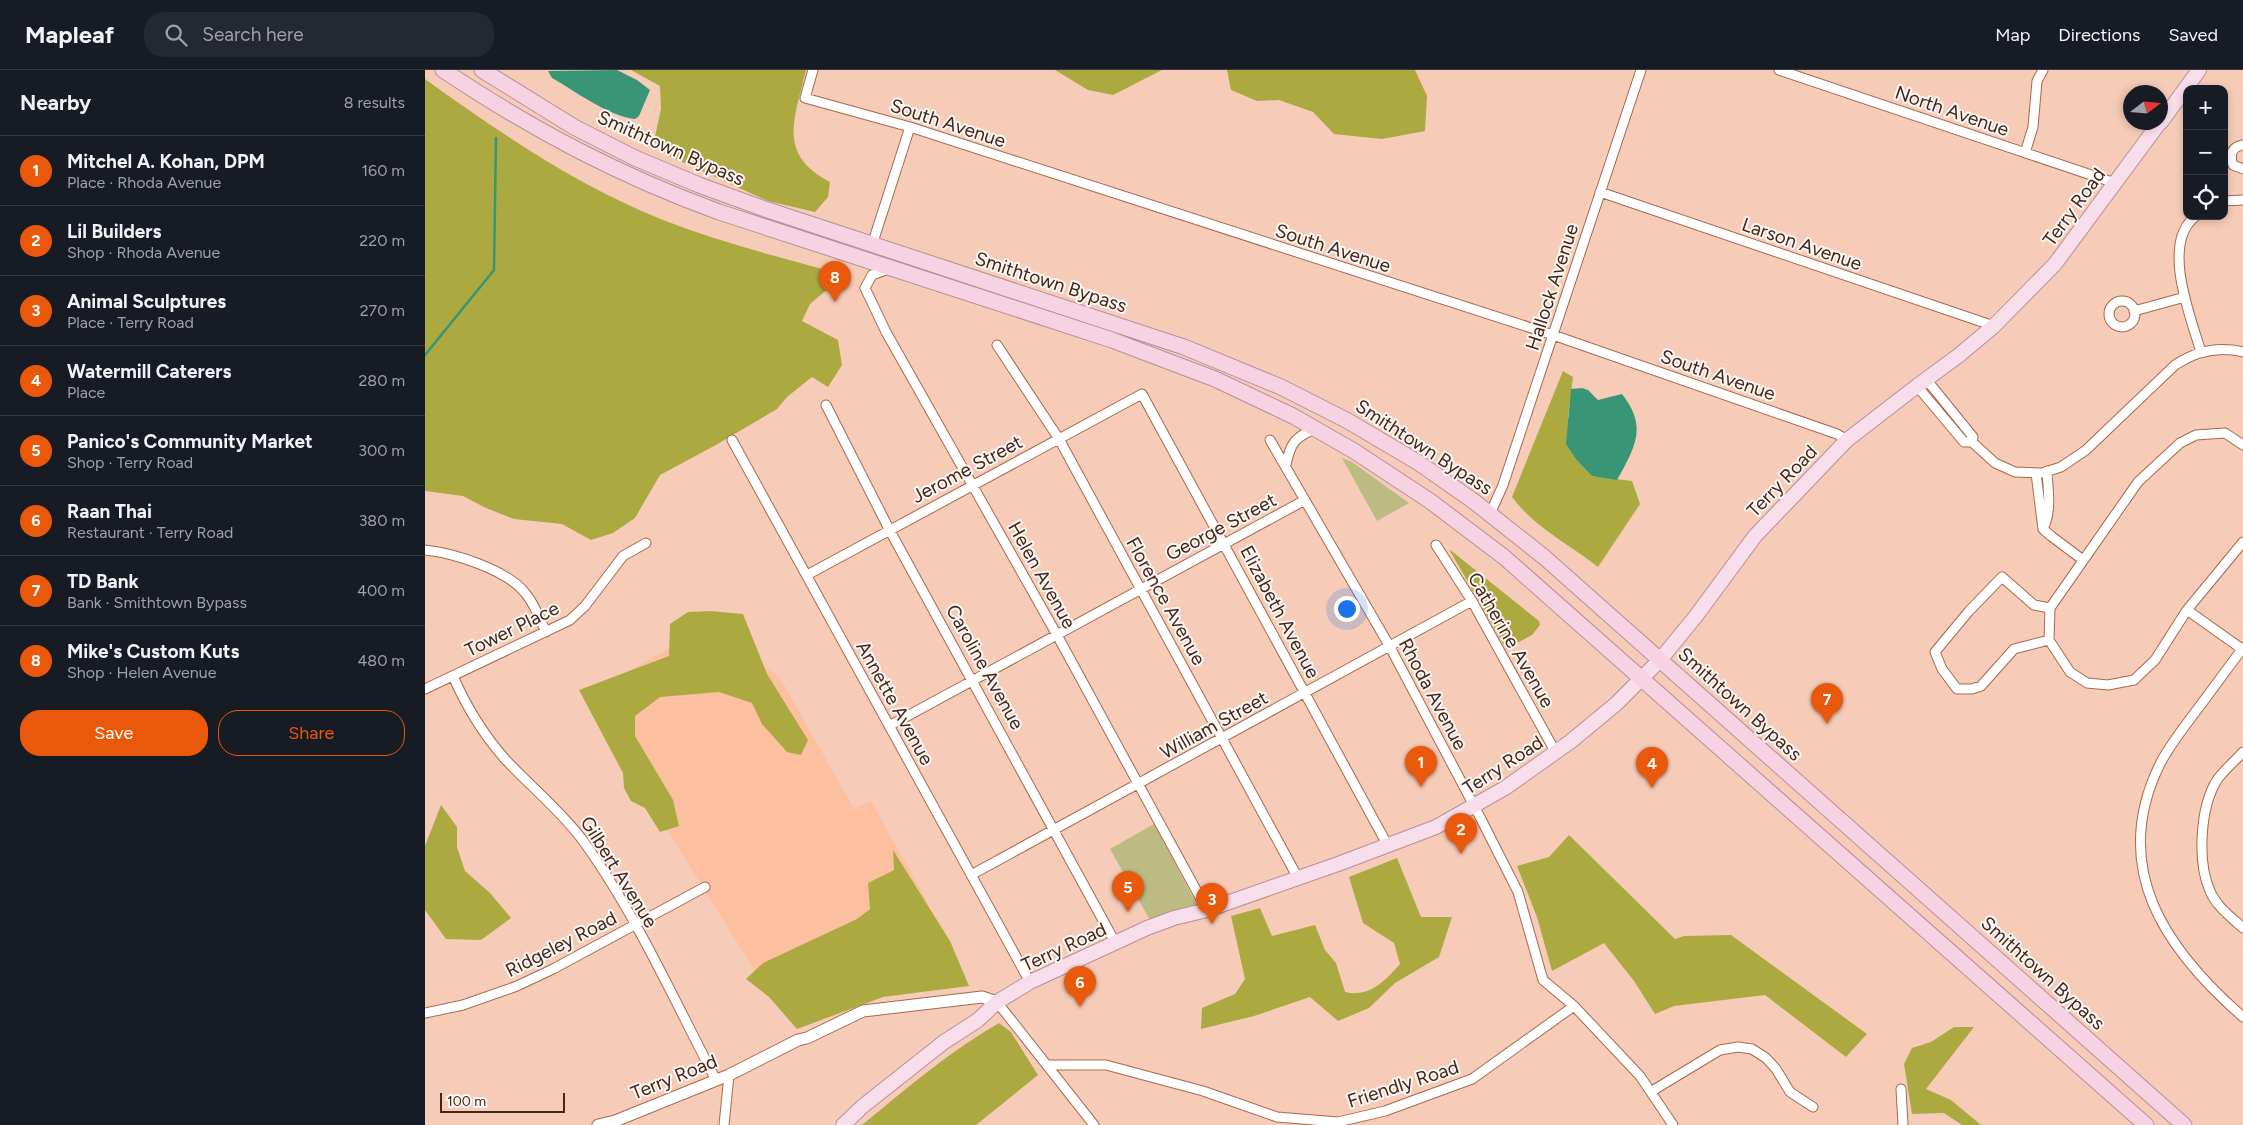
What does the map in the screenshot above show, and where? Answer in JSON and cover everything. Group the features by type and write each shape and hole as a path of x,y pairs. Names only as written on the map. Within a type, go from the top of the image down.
{"highway":[{"name":"Smithtown Bypass","path":"443,70 546,135 634,178 719,212 1162,358 1241,391 1316,429 1375,464 1462,524 1504,557 2146,1125"},
{"name":"Smithtown Bypass","path":"482,70 553,116 655,167 740,201 1175,344 1255,375 1326,409 1383,440 1490,514 1544,557 2184,1125"}],"main road":[{"name":"Terry Road","path":"2168,111 2199,70"},
{"name":"Terry Road","path":"997,1002 1030,982 1156,925 1207,910 1298,878 1388,846 1447,822 1556,753 1594,723 1660,660 1696,616 1755,536 1847,440 1958,356 1994,326 2055,264 2154,130"},
{"path":"843,1125 863,1106 944,1042 978,1020 997,1002"}],"street":[{"name":"South Avenue","path":"813,70 805,98 910,127 1553,335 1827,431 1847,440"},
{"name":"Hallock Avenue","path":"1490,514 1503,485 1641,70"},
{"name":"North Avenue","path":"1779,70 2115,183"},
{"path":"2025,153 2033,126 2037,81 2043,70"},
{"path":"872,245 910,127"},
{"path":"2243,145 2235,147 2231,152 2231,158 2233,164 2243,169"},
{"name":"Larson Avenue","path":"1601,192 1994,326"},
{"path":"2228,201 2243,200"},
{"path":"2193,220 2181,236 2179,262 2185,297 2201,352"},
{"name":"Helen Avenue","path":"890,268 872,274 867,281 865,291 886,332 1057,635 1207,910"},
{"path":"2134,311 2185,297"},
{"name":"Florence Avenue","path":"997,345 1059,439 1298,878"},
{"path":"1922,382 1964,442 1972,442 2000,466 2015,472 2036,473 2061,467 2071,462 2175,365 2201,352 2222,349 2243,352"},
{"name":"Jerome Street","path":"807,575 1142,394"},
{"name":"Elizabeth Avenue","path":"1142,394 1388,846"},
{"name":"Caroline Avenue","path":"826,405 889,529 974,680 1116,944"},
{"path":"1286,464 1292,442 1301,434 1316,429"},
{"path":"2243,445 2225,433 2196,435 2180,443 2138,482 2050,608 2049,640 2070,672 2087,683 2108,685 2133,680 2155,660 2187,610 2243,542"},
{"name":"Annette Avenue","path":"732,440 1030,982"},
{"name":"Rhoda Avenue","path":"1270,440 1286,464 1390,647 1475,806 1517,892 1543,980 1574,1006 1652,1091 1673,1125"},
{"path":"2043,529 2048,519 2049,506 2047,471"},
{"path":"2036,473 2043,529 2083,560"},
{"name":"George Street","path":"889,726 1305,500"},
{"name":"Tower Place","path":"425,689 570,620 585,606 623,556 646,543"},
{"name":"Catherine Avenue","path":"1435,545 1473,601 1556,753"},
{"path":"425,550 438,551 481,565 511,580 526,593 546,632"},
{"path":"2049,640 2014,649 1981,686 1973,689 1957,689 1942,669 1935,652 1969,611 2002,577 2034,604 2050,608"},
{"name":"William Street","path":"971,875 1223,740 1473,601"},
{"path":"2187,610 2243,648 2162,760 2151,783 2141,835 2144,877 2155,911 2181,954 2243,1018"},
{"name":"Gilbert Avenue","path":"453,676 462,698 482,731 505,759 565,818 592,855 634,924 716,1080"},
{"path":"2243,752 2217,780 2206,807 2201,836 2209,890 2218,904 2243,928"},
{"name":"Ridgeley Road","path":"425,1013 463,1005 517,986 553,969 705,887"},
{"name":"Terry Road","path":"598,1125 615,1121 729,1075 798,1040 807,1038 863,1011 982,997 997,1002"},
{"path":"2224,998 2229,999 2243,1010"},
{"path":"997,1002 1094,1125"},
{"name":"Friendly Road","path":"1048,1065 1106,1065 1203,1091 1277,1117 1338,1122 1385,1111 1472,1079 1574,1006"},
{"path":"1652,1091 1720,1050 1738,1047 1752,1049 1766,1058 1776,1068 1790,1092 1813,1107"},
{"path":"724,1125 729,1075"},
{"path":"1901,1089 1903,1125"}],"shaded area":[{"path":"617,70 637,80 650,90 639,116 635,119 614,113 592,102 552,78 548,71"},
{"path":"631,70 806,70 795,119 794,134 796,147 802,159 813,171 830,182 828,197 815,212 768,201 667,155 654,141 661,109 660,86"},
{"path":"1055,70 1162,70 1113,95 1088,90"},
{"path":"1227,70 1415,70 1427,96 1425,131 1382,139 1334,134 1313,112 1279,100 1257,101 1231,90"},
{"path":"425,79 539,157 631,206 708,236 844,275 810,304 802,321 838,340 842,365 828,387 812,377 787,397 777,409 660,475 635,518 613,533 591,540 562,524 514,519 463,496 425,491"},
{"path":"1563,371 1573,377 1568,417 1592,476 1632,481 1640,504 1598,567 1542,527 1512,497"},
{"path":"1582,388 1588,390 1598,400 1622,394 1635,417 1636,437 1629,457 1617,480 1592,476 1576,459 1566,444 1571,389"},
{"path":"1342,458 1352,462 1409,503 1377,521"},
{"path":"1449,549 1539,621 1540,625 1532,635 1506,649"},
{"path":"710,611 743,614 767,674 808,740 801,755 787,752 762,724 752,703 719,692 660,697 635,716 635,736 673,800 679,826 660,832 645,808 631,801 624,788 623,773 579,690 669,656 670,624 688,612"},
{"path":"691,636 730,638 781,679 854,809 871,801 927,901 758,976 584,696"},
{"path":"441,805 457,827 457,847 465,871 490,893 511,918 481,940 446,939 425,910 425,846"},
{"path":"1154,824 1197,905 1150,920 1110,849"},
{"path":"1569,835 1675,939 1684,936 1731,935 1867,1034 1846,1057 1765,995 1674,1006 1655,1014 1634,981 1604,943 1552,971 1537,917 1517,866 1549,857"},
{"path":"893,850 950,941 969,986 883,997 797,1029 769,997 746,979 763,963 857,919 870,909 868,883 894,870"},
{"path":"1397,858 1421,917 1452,917 1439,957 1395,983 1369,1008 1338,1021 1310,997 1254,1016 1201,1029 1202,1008 1235,994 1245,979 1231,916 1260,908 1272,936 1315,925 1325,950 1336,963 1345,992 1362,993 1382,982 1400,964 1394,943 1363,923 1349,877"},
{"path":"999,1023 1011,1032 1038,1075 976,1125 862,1125 946,1058"},
{"path":"1954,1027 1974,1027 1926,1089 1951,1100 1981,1125 1962,1125 1944,1113 1912,1114 1904,1064 1912,1048 1931,1042"}],"waterway":[{"path":"425,355 494,270 496,138"}],"place":[{"name":"Mike's Custom Kuts","path":"835,302"},
{"name":"TD Bank","path":"1827,724"},
{"name":"Mitchel A. Kohan, DPM","path":"1421,787"},
{"name":"Watermill Caterers","path":"1652,788"},
{"name":"Lil Builders","path":"1461,854"},
{"name":"Panico's Community Market","path":"1128,912"},
{"name":"Animal Sculptures","path":"1212,924"},
{"name":"Raan Thai","path":"1080,1007"}]}
